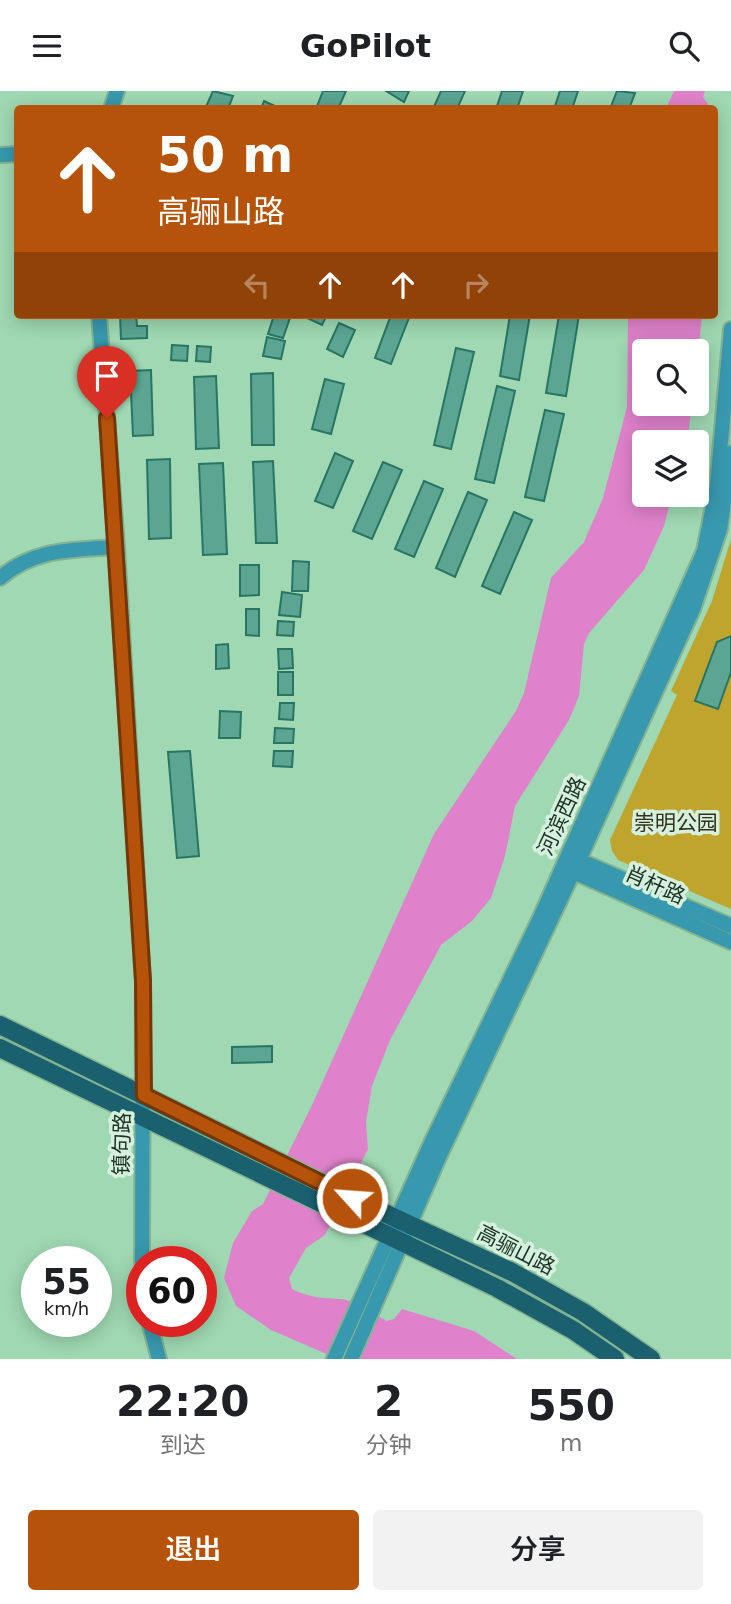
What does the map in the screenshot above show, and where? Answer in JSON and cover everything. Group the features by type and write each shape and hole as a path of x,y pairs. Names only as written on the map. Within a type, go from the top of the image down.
{"main road":[{"path":"0,1025 144,1095"},
{"path":"0,1048 144,1118"},
{"name":"高骊山路","path":"144,1095 352,1198 399,1229 540,1310 615,1359"},
{"name":"高骊山路","path":"144,1118 343,1215 399,1229 546,1290 651,1359"}],"street":[{"name":"镇句路","path":"99,319 117,547 143,981 142,1246"},
{"name":"河滨西路","path":"570,864 704,551 717,486 731,329"},
{"name":"河滨西路","path":"368,1302 399,1229 570,864 693,609 714,553 731,453"},
{"path":"0,578 18,562 55,552 117,547"},
{"name":"肖杆路","path":"570,864 731,926"},
{"name":"肖杆路","path":"570,864 731,942"},
{"path":"334,1359 368,1302"},
{"path":"351,1359 368,1302"},
{"path":"153,1337 159,1359"}],"green space":[{"name":"崇明公园","path":"731,539 731,909 618,860 612,851 610,840 677,695 671,691 712,601"}],"shaded area":[{"path":"674,91 705,91 703,97 708,104 708,105 667,105"},
{"path":"628,319 702,319 700,339 632,339 632,416 690,416 689,430 632,430 632,507 669,507 664,526 644,570 589,633 584,644 579,696 569,720 515,806 505,856 491,898 472,921 441,945 390,1040 372,1086 366,1122 368,1149 325,1235 306,1248 289,1278 292,1289 298,1292 346,1300 387,1321 394,1319 402,1309 474,1331 517,1359 338,1359 271,1330 236,1306 224,1278 233,1243 252,1211 263,1204 313,1103 434,834 516,711 524,693 551,578 584,542 603,498 627,407"}],"building":[{"path":"213,91 233,96 230,105 207,105"},
{"path":"323,91 346,91 340,105 318,105"},
{"path":"386,91 409,91 404,102"},
{"path":"441,91 465,91 459,105 435,105"},
{"path":"502,91 523,91 518,105 497,105"},
{"path":"560,91 578,91 573,105 555,105"},
{"path":"617,91 635,93 630,105 612,105"},
{"path":"120,319 136,319 137,326 147,326 147,338 121,339"},
{"path":"273,319 290,319 283,338 268,334"},
{"path":"309,319 325,319 322,325"},
{"path":"390,319 408,319 391,364 375,358"},
{"path":"509,319 529,319 519,380 500,376"},
{"path":"558,319 578,319 566,396 546,393"},
{"path":"339,323 355,330 343,357 327,349"},
{"path":"267,337 285,341 281,359 263,356"},
{"path":"172,345 188,346 187,361 171,360"},
{"path":"197,346 211,347 210,362 196,361"},
{"path":"456,348 474,352 451,449 434,445"},
{"path":"151,370 153,435 133,436 130,371"},
{"path":"273,373 274,445 252,445 251,374"},
{"path":"216,376 219,448 196,449 194,377"},
{"path":"325,379 344,384 331,434 312,429"},
{"path":"497,386 515,391 494,483 475,479"},
{"path":"545,410 564,414 544,501 525,497"},
{"path":"335,453 353,461 333,508 315,501"},
{"path":"170,459 171,538 149,539 147,460"},
{"path":"273,461 277,543 256,543 253,462"},
{"path":"383,462 402,470 372,539 353,531"},
{"path":"223,463 227,554 203,555 199,464"},
{"path":"424,481 443,489 414,557 395,549"},
{"path":"468,492 487,500 455,577 436,568"},
{"path":"514,512 532,520 500,594 482,586"},
{"path":"293,561 309,562 308,591 292,591"},
{"path":"240,565 259,565 259,595 240,596"},
{"path":"282,592 302,595 300,617 279,615"},
{"path":"246,609 259,609 259,636 246,635"},
{"path":"278,621 294,622 293,636 277,635"},
{"path":"731,636 731,672 718,709 695,701 717,642"},
{"path":"228,644 229,668 216,669 216,645"},
{"path":"278,649 292,649 293,668 279,669"},
{"path":"278,672 293,672 293,695 278,695"},
{"path":"280,703 294,703 293,720 279,719"},
{"path":"220,711 241,712 240,738 219,738"},
{"path":"275,728 294,729 293,743 274,743"},
{"path":"190,751 199,856 177,858 168,752"},
{"path":"274,751 293,751 292,767 273,766"},
{"path":"272,1046 272,1062 232,1063 232,1047"}],"route":[{"path":"107,418 143,981 144,1095 352,1198"}]}
